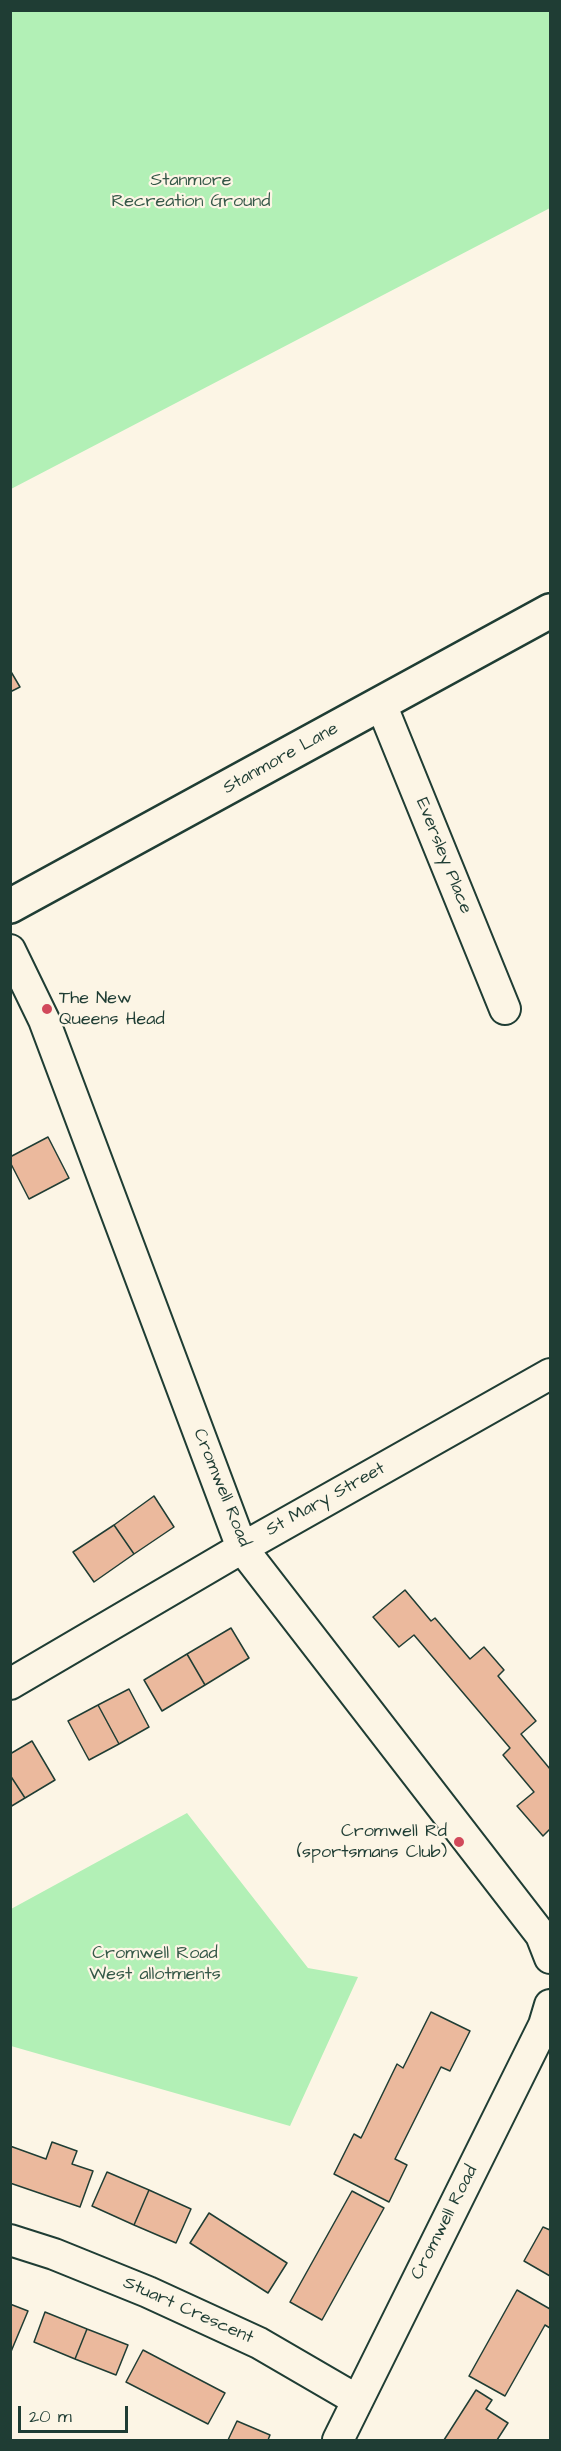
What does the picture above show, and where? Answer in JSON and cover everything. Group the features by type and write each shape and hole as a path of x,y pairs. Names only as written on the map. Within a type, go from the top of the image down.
{"street":[{"name":"Stanmore Lane","path":"10,906 550,611"},
{"name":"Eversley Place","path":"381,704 506,1009"},
{"name":"Cromwell Road","path":"10,950 44,1020 242,1548 541,1935 550,1958"},
{"name":"St Mary Street","path":"10,1684 242,1548 550,1374"},
{"name":"Cromwell Road","path":"338,2440 544,2025 550,2005"},
{"name":"Stuart Crescent","path":"10,2241 54,2254 209,2320 259,2343 357,2400"}],"green space":[{"name":"Stanmore Recreation Ground","path":"11,10 550,11 550,208 11,489"},
{"name":"Cromwell Road West allotments","path":"187,1813 308,1968 358,1977 290,2126 11,2046 11,1909"}],"building":[{"path":"10,670 20,687 10,692"},
{"path":"48,1137 69,1178 29,1199 10,1162 10,1157"},
{"path":"154,1496 174,1527 134,1554 114,1525"},
{"path":"114,1525 134,1554 94,1582 73,1552"},
{"path":"405,1590 431,1621 435,1618 470,1659 484,1647 504,1670 498,1676 536,1721 521,1734 550,1769 550,1829 543,1836 517,1806 534,1792 503,1755 510,1748 414,1635 399,1647 373,1617"},
{"path":"231,1628 249,1658 205,1685 187,1654"},
{"path":"187,1654 205,1685 162,1711 144,1680"},
{"path":"129,1689 149,1727 119,1744 98,1705"},
{"path":"98,1705 119,1744 89,1760 68,1721"},
{"path":"32,1741 55,1780 25,1798 10,1775 10,1754"},
{"path":"10,1775 25,1798 10,1807"},
{"path":"431,2012 470,2031 450,2071 441,2067 395,2159 407,2165 389,2202 334,2174 354,2134 361,2138 397,2064 403,2068"},
{"path":"52,2142 77,2151 72,2164 93,2171 80,2207 10,2183 10,2146 46,2159"},
{"path":"107,2172 149,2190 134,2225 92,2206"},
{"path":"149,2190 191,2209 176,2243 134,2225"},
{"path":"352,2191 384,2208 322,2320 290,2302"},
{"path":"209,2213 287,2263 268,2293 190,2243"},
{"path":"543,2227 550,2230 550,2276 524,2261"},
{"path":"517,2290 550,2309 550,2328 545,2325 505,2396 469,2376"},
{"path":"10,2304 28,2311 10,2354"},
{"path":"45,2312 87,2329 75,2359 34,2342"},
{"path":"87,2329 128,2345 116,2375 75,2359"},
{"path":"143,2350 225,2393 208,2424 126,2382"},
{"path":"476,2390 492,2400 486,2409 508,2423 497,2440 444,2440"},
{"path":"237,2421 270,2435 268,2440 228,2440"}],"place":[{"name":"The New Queens Head","path":"47,1009"},
{"name":"Cromwell Rd (sportsmans Club)","path":"459,1842"}]}
